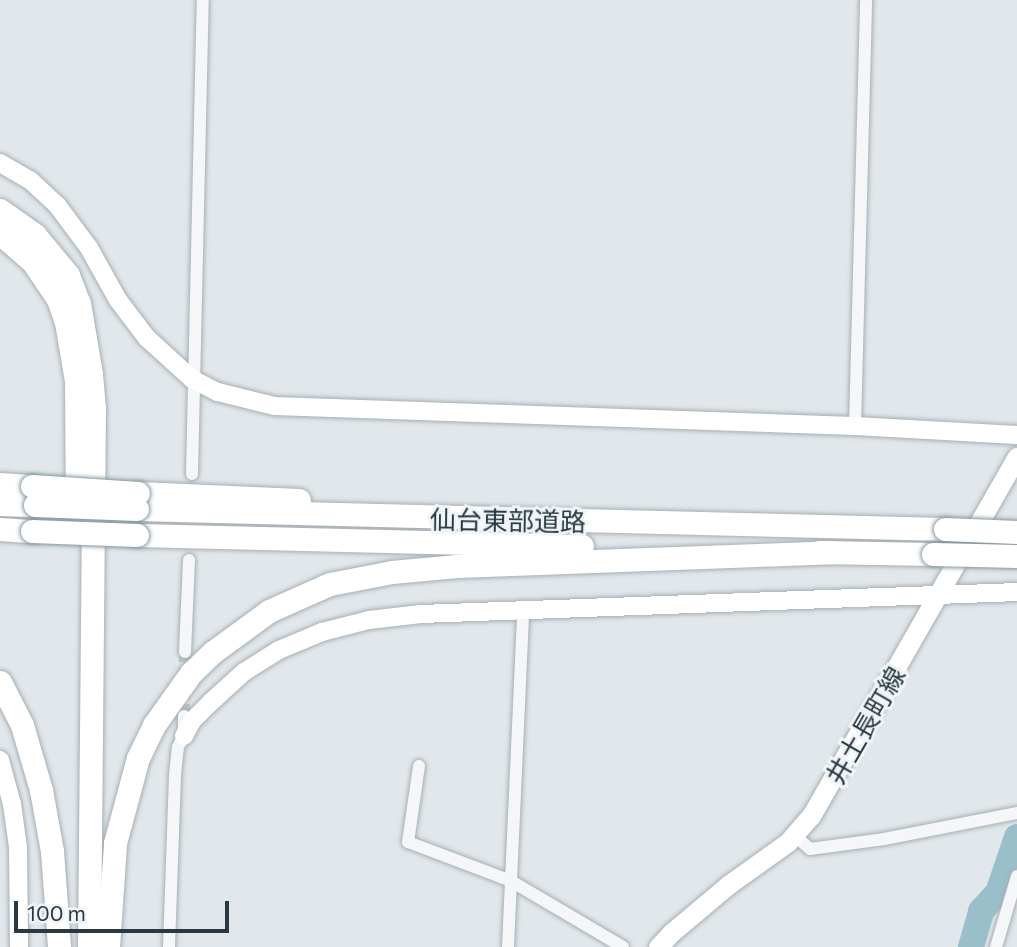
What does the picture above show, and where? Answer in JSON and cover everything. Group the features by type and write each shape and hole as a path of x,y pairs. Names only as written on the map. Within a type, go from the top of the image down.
{"highway":[{"path":"0,210 35,235 68,275 79,303 92,374 94,408 89,947"},
{"path":"0,233 33,262 58,299 66,322 76,381 76,947"},
{"path":"0,484 34,496"},
{"name":"仙台東部道路","path":"0,504 34,496 396,518 1017,532"},
{"name":"仙台東部道路","path":"0,529 137,535 1017,556"},
{"path":"108,947 115,843 138,758 154,725 191,673 212,652 269,611 330,584 392,572 457,566 833,552"},
{"path":"0,682 22,725 41,790 52,851 59,947"}],"main road":[{"name":"井土長町線","path":"658,947 719,893 794,835 811,816 939,596 1009,485 1017,457"}],"street":[{"path":"191,474 203,0"},
{"path":"855,426 866,0"},
{"path":"0,163 30,180 57,205 89,247 118,300 147,338 192,379 218,392 274,405 855,426 1017,435"},
{"path":"185,652 189,560"},
{"path":"169,947 178,747 202,711 244,672 279,650 322,632 395,617 1017,592"},
{"path":"508,947 523,611"},
{"path":"184,716 184,736"},
{"path":"0,760 12,804 18,848 19,947"},
{"path":"419,766 408,842 511,881 623,947"},
{"path":"794,835 810,849 884,839 1017,813"},
{"path":"996,947 1017,876"}],"waterway":[{"path":"971,947 981,911 998,893 1017,837"}],"tunnel":[{"path":"184,716 185,652"}]}
